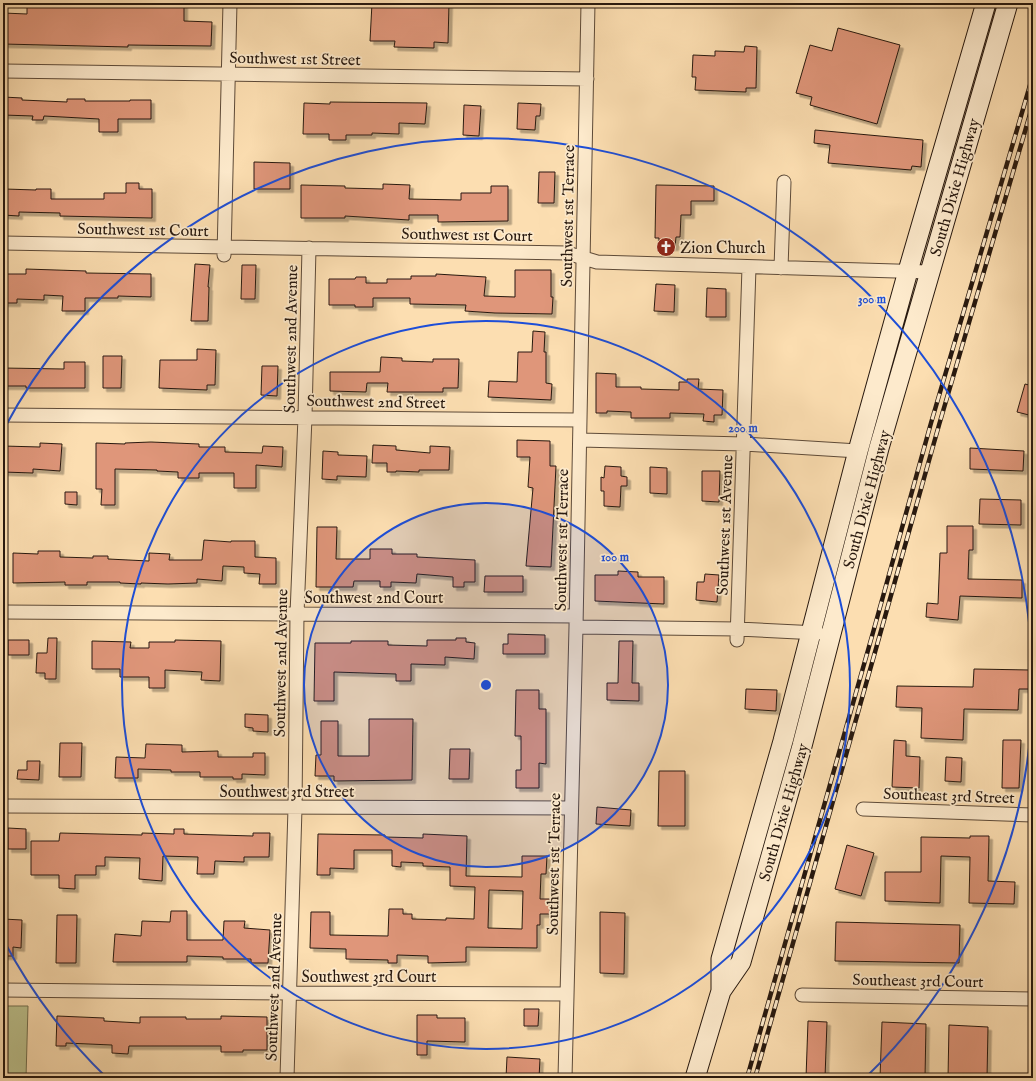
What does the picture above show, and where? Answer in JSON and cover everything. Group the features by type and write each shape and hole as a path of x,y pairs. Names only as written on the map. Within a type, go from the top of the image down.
{"main road":[{"name":"South Dixie Highway","path":"695,1078 721,992 721,960 783,742 858,451 908,271 986,3"},
{"name":"South Dixie Highway","path":"721,992 741,962 802,746 879,448 1008,3"}],"street":[{"path":"224,251 230,3"},
{"name":"Southwest 1st Terrace","path":"565,1078 580,440 588,3"},
{"name":"Southwest 1st Street","path":"3,71 587,78"},
{"path":"781,268 784,182"},
{"name":"Southwest 1st Court","path":"3,243 224,251 309,248 567,253 597,262 929,272"},
{"name":"Southwest 2nd Avenue","path":"287,1078 295,808 297,614 305,417 309,248"},
{"name":"Southwest 1st Avenue","path":"738,635 749,267"},
{"name":"Southwest 2nd Street","path":"3,415 580,420"},
{"path":"580,440 744,444 858,451"},
{"name":"Southwest 2nd Court","path":"3,612 297,614 576,621 738,635 812,632 831,634"},
{"name":"Southwest 3rd Street","path":"3,806 571,808"},
{"name":"Southeast 3rd Street","path":"863,809 1033,815"},
{"name":"Southwest 3rd Court","path":"3,990 567,994"},
{"name":"Southeast 3rd Court","path":"802,995 1033,999"}],"green space":[{"path":"3,1006 28,1006 26,1078 3,1078"}],"building":[{"path":"27,3 184,3 184,21 212,22 211,46 128,45 128,47 3,44 3,13 27,14"},
{"path":"372,3 449,3 448,43 434,42 434,48 394,47 395,41 370,41"},
{"path":"838,28 900,45 877,124 810,105 812,97 796,93 810,45 832,51"},
{"path":"745,46 757,47 756,88 746,88 746,92 695,90 696,77 692,77 693,55 715,56 715,51 744,52"},
{"path":"3,97 22,98 22,100 67,102 67,99 85,99 85,101 151,100 151,119 118,119 118,132 99,132 99,119 44,116 43,120 32,120 33,116 3,115"},
{"path":"330,102 427,103 425,124 399,123 399,134 372,133 372,135 346,135 346,140 329,140 329,134 303,134 304,103 330,104"},
{"path":"518,103 541,104 540,116 536,116 535,130 517,129"},
{"path":"464,105 481,106 479,136 463,135"},
{"path":"815,130 923,140 921,167 912,166 911,170 828,163 830,145 814,143"},
{"path":"254,162 290,163 290,189 254,189"},
{"path":"539,172 555,172 554,203 538,203"},
{"path":"126,183 139,183 139,189 152,189 152,218 60,216 60,213 19,212 19,216 3,215 3,198 5,189 51,189 51,199 104,199 104,193 126,193"},
{"path":"383,184 410,185 409,199 461,200 461,193 491,193 491,186 508,186 508,221 438,222 438,215 409,215 409,220 345,216 345,218 301,218 301,185 383,189"},
{"path":"656,185 714,186 714,201 691,201 691,215 681,215 680,237 676,237 675,247 659,247 659,238 655,238"},
{"path":"195,264 210,265 208,287 208,321 191,321"},
{"path":"242,265 256,265 255,299 241,299"},
{"path":"26,269 86,271 86,273 151,274 151,297 118,296 118,298 85,298 85,311 62,311 63,296 44,295 44,300 17,299 17,303 3,303 3,274 26,274"},
{"path":"515,270 551,270 551,297 553,297 552,314 465,311 466,305 410,304 410,298 373,298 373,307 329,305 329,279 355,279 356,277 366,277 366,283 387,283 387,279 411,279 411,276 436,276 436,274 486,277 484,296 515,297"},
{"path":"656,284 675,285 674,312 654,311"},
{"path":"707,288 726,289 726,317 706,317"},
{"path":"533,331 545,332 544,352 546,352 546,383 552,384 551,400 488,397 489,381 517,382 518,352 532,352"},
{"path":"197,349 216,350 215,385 207,385 207,390 159,388 160,360 197,360"},
{"path":"103,356 122,356 121,388 103,388"},
{"path":"381,357 402,358 402,361 433,362 433,359 459,359 458,388 443,388 443,392 387,392 388,383 367,383 366,392 330,391 330,372 380,372"},
{"path":"64,362 85,362 85,388 26,388 26,386 3,386 3,368 64,369"},
{"path":"262,366 278,366 277,396 261,395"},
{"path":"596,373 616,374 616,387 641,387 641,389 679,390 679,382 687,382 687,379 699,379 698,389 723,390 722,415 714,415 714,422 703,421 704,414 670,413 670,418 631,418 631,412 607,411 607,413 596,413"},
{"path":"1025,384 1033,386 1033,416 1017,412"},
{"path":"517,440 550,441 550,466 556,466 551,567 526,566 533,488 528,487 530,457 517,457"},
{"path":"151,442 199,444 199,447 225,447 225,452 262,453 263,446 283,447 282,467 256,465 256,488 234,488 234,473 199,473 199,478 178,478 178,472 115,469 115,505 101,505 102,489 96,489 96,443 125,444"},
{"path":"40,443 62,444 60,471 33,469 33,473 3,472 3,446 40,447"},
{"path":"373,445 396,446 396,450 430,453 430,446 450,447 449,470 387,472 387,463 372,463"},
{"path":"970,448 1024,451 1023,471 970,469"},
{"path":"323,451 338,452 338,455 367,456 366,477 337,476 337,480 322,479"},
{"path":"605,466 621,467 621,476 627,477 627,486 621,486 620,507 604,506 604,491 601,491 601,477 604,478"},
{"path":"650,467 667,468 667,494 650,493"},
{"path":"702,471 720,471 719,502 702,501"},
{"path":"65,492 77,492 77,505 65,504"},
{"path":"980,499 1021,500 1021,525 979,524"},
{"path":"947,526 973,526 973,550 969,550 968,579 1022,580 1022,598 960,596 958,620 926,617 927,603 938,604 940,553 947,553"},
{"path":"317,527 337,527 336,559 370,559 370,549 392,549 392,554 417,554 417,557 475,560 475,582 464,582 464,587 453,587 453,577 417,574 416,583 391,582 391,587 380,587 380,581 354,581 353,587 316,587"},
{"path":"204,540 231,542 255,541 255,557 276,558 276,584 259,584 260,574 244,573 244,567 223,566 222,581 197,579 197,583 168,584 87,582 87,585 65,585 65,582 13,583 13,553 38,554 38,551 60,551 60,557 93,558 93,556 108,556 108,559 149,561 149,553 170,554 169,560 202,560"},
{"path":"618,571 638,572 638,577 664,577 664,604 595,601 595,575 618,575"},
{"path":"705,574 719,575 717,602 696,600 697,582 704,582"},
{"path":"485,576 523,576 523,592 484,592"},
{"path":"508,634 545,635 545,654 503,654 503,644 508,644"},
{"path":"48,638 57,638 56,679 45,679 45,673 36,673 37,653 47,653"},
{"path":"456,638 466,638 466,642 475,643 474,659 445,657 445,665 411,664 411,681 396,681 396,674 334,672 334,701 314,701 315,643 388,641 388,645 427,646 427,640 456,640"},
{"path":"8,640 29,640 29,655 8,655"},
{"path":"175,640 221,641 220,681 201,680 202,672 165,670 165,688 149,688 149,677 120,677 120,669 92,669 92,641 131,642 130,648 149,648 149,642 175,642"},
{"path":"619,641 633,641 632,683 639,683 639,701 607,700 607,683 618,683"},
{"path":"974,669 1030,670 1030,689 1019,689 1018,710 964,709 963,740 921,738 922,708 896,707 897,686 973,687"},
{"path":"746,689 777,690 776,711 745,709"},
{"path":"516,690 539,690 539,709 546,709 546,764 539,763 539,788 516,788 516,770 521,770 521,736 515,736"},
{"path":"245,714 268,715 268,732 253,731 253,728 245,727"},
{"path":"369,719 413,719 412,780 334,781 334,776 315,776 316,755 321,755 321,721 338,721 338,756 369,756"},
{"path":"894,740 906,741 906,756 920,757 919,788 892,787"},
{"path":"1003,740 1021,740 1019,788 1002,788"},
{"path":"60,743 82,743 81,777 59,777"},
{"path":"146,744 182,745 182,752 218,751 218,757 253,757 253,753 265,753 265,775 242,774 242,779 233,779 233,777 200,777 200,772 171,772 171,770 138,769 138,778 115,778 116,757 145,758"},
{"path":"450,749 470,749 469,779 449,779"},
{"path":"946,757 962,758 961,782 945,781"},
{"path":"27,761 40,761 39,780 17,779 18,770 27,770"},
{"path":"659,771 685,771 685,826 658,826"},
{"path":"597,807 631,810 630,826 596,824"},
{"path":"8,828 26,829 26,849 8,849"},
{"path":"174,829 184,829 184,834 253,836 253,833 270,833 269,857 244,857 244,862 215,861 214,874 197,874 198,857 163,856 162,881 139,879 140,858 105,857 105,866 96,866 96,875 75,875 75,889 59,888 59,875 31,875 31,841 59,841 60,833 142,835 142,833 174,834"},
{"path":"318,834 385,835 385,837 423,838 423,834 467,836 466,876 522,877 522,856 547,856 546,874 541,874 540,899 550,899 550,914 540,914 540,925 537,925 537,948 466,947 466,962 428,963 428,956 397,955 397,963 388,963 388,960 346,959 346,949 310,948 311,912 330,912 330,935 388,936 389,909 403,909 403,914 412,914 412,919 474,919 475,887 450,886 450,867 423,866 423,863 401,862 401,867 392,866 392,850 354,850 354,869 330,868 330,875 317,875","holes":["489,890 523,891 522,929 488,928"]},
{"path":"970,836 989,836 988,881 1015,882 1014,904 969,903 970,857 941,856 940,903 885,901 885,872 921,872 921,837 970,838"},
{"path":"847,845 874,853 861,896 835,889"},
{"path":"171,911 187,911 187,940 223,940 224,921 245,921 244,928 270,930 268,963 251,963 251,959 223,959 223,957 187,956 187,962 113,962 115,934 141,936 142,921 170,922"},
{"path":"600,912 625,913 624,974 600,973"},
{"path":"57,915 77,915 76,963 56,963"},
{"path":"3,919 22,920 21,948 13,947 13,956 3,956"},
{"path":"836,922 960,925 959,963 835,961"},
{"path":"524,1009 539,1009 538,1026 524,1026"},
{"path":"417,1015 437,1015 437,1018 465,1018 465,1042 427,1041 427,1055 417,1055"},
{"path":"57,1016 104,1018 104,1021 140,1023 140,1017 221,1019 221,1016 267,1017 267,1050 221,1052 221,1046 129,1046 128,1054 112,1053 112,1045 66,1043 66,1046 56,1046"},
{"path":"808,1021 827,1022 825,1078 806,1078"},
{"path":"882,1022 926,1024 925,1078 880,1078"},
{"path":"949,1025 988,1027 987,1078 948,1078"},
{"path":"507,1057 540,1059 539,1078 506,1078"}],"railway":[{"path":"747,1078 931,423 1033,75"},
{"path":"755,1078 939,425 1033,104"}],"place":[{"name":"Zion Church","path":"666,247"}]}
